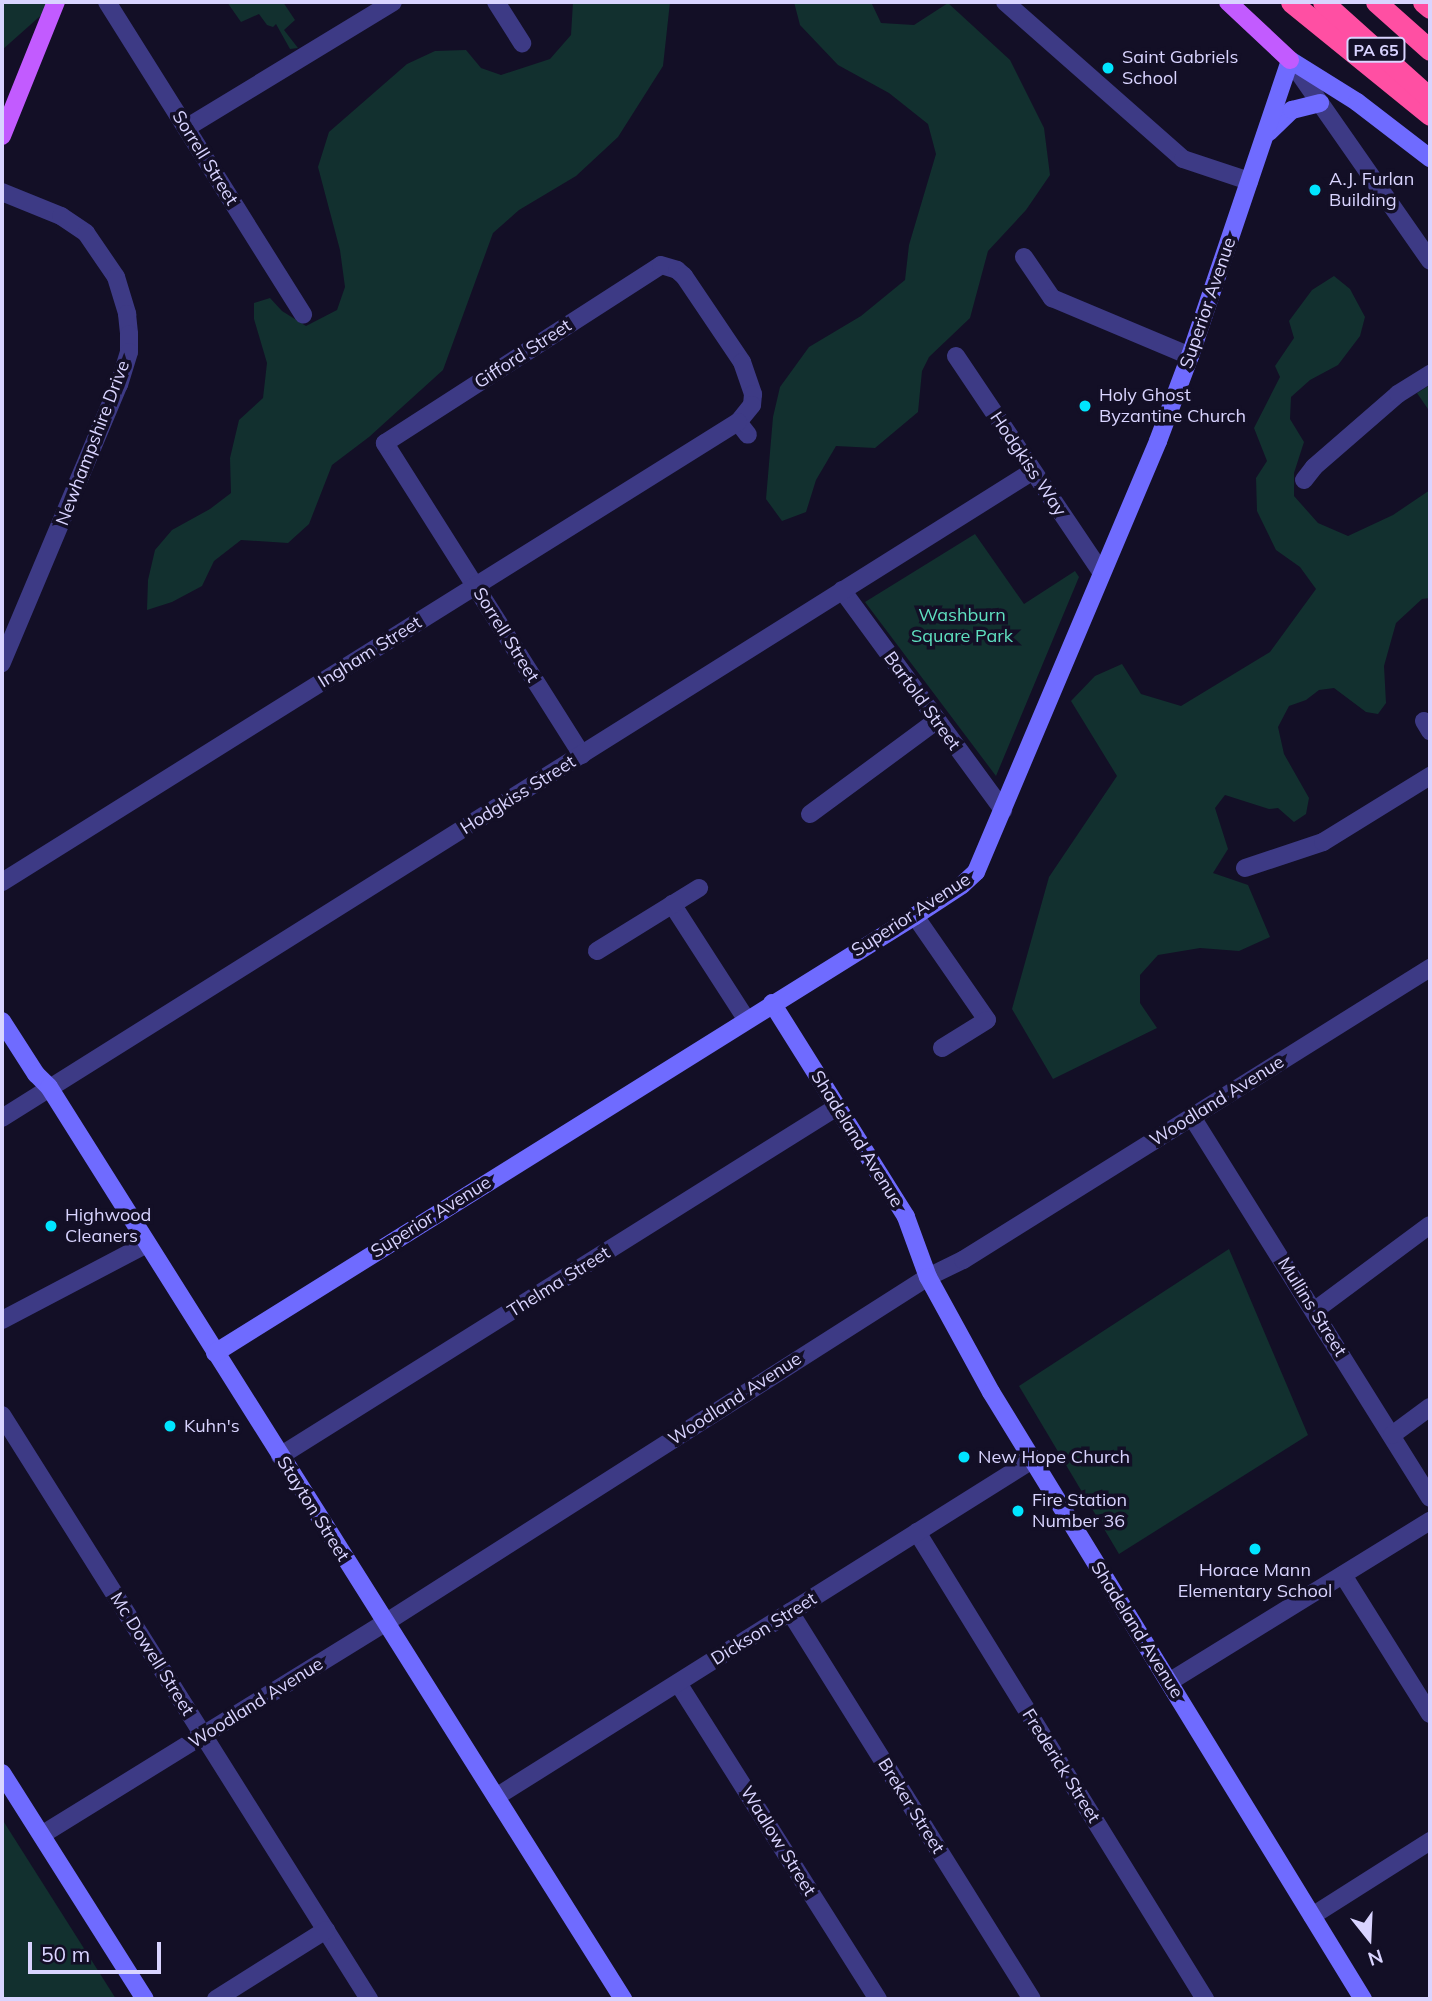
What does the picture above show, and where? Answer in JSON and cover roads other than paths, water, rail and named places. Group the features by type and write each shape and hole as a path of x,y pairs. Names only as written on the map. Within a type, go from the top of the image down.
{"highway":[{"path":"1291,2 1430,115"},
{"name":"PA 65","path":"1323,2 1430,98"},
{"name":"PA 65","path":"1377,2 1430,50"},
{"path":"1423,2 1430,8"}],"main road":[{"path":"2,136 56,2"},
{"path":"1228,2 1290,60"}],"street":[{"name":"Sorrell Street","path":"107,2 303,315"},
{"path":"186,128 393,2"},
{"path":"496,2 522,44"},
{"path":"1005,2 1183,159 1249,181"},
{"path":"1290,60 1430,261"},
{"path":"1290,60 1357,102 1430,158"},
{"name":"Superior Avenue","path":"215,1353 746,1019 915,916 962,886 976,872 1158,441 1190,356 1290,60"},
{"path":"1264,137 1292,110 1320,103"},
{"name":"Newhampshire Drive","path":"2,192 61,216 86,233 116,277 127,314 129,334 129,352 119,384 2,663"},
{"path":"1024,257 1052,298 1190,356"},
{"name":"Ingham Street","path":"2,882 476,586 743,428 752,405 753,394 747,371 684,276 677,270 661,265"},
{"name":"Gifford Street","path":"385,443 661,265"},
{"name":"Hodgkiss Way","path":"956,356 1101,572"},
{"path":"1304,480 1314,467 1398,394 1430,374"},
{"name":"Sorrell Street","path":"385,443 582,755"},
{"name":"Hodgkiss Street","path":"2,1118 1032,471"},
{"name":"Bartold Street","path":"842,590 1003,810"},
{"path":"810,814 936,721"},
{"path":"1245,868 1323,842 1430,776"},
{"path":"597,951 699,887"},
{"path":"672,904 746,1019"},
{"path":"915,916 987,1020 942,1048"},
{"name":"Woodland Avenue","path":"43,1834 385,1623 928,1277 963,1260 1430,968"},
{"name":"Shadeland Avenue","path":"772,1003 906,1217 928,1277 991,1392 1363,1999"},
{"name":"Stayton Street","path":"2,1021 36,1074 49,1087 623,1999"},
{"name":"Thelma Street","path":"280,1456 837,1108"},
{"name":"Mullins Street","path":"1192,1117 1430,1498"},
{"path":"1314,1311 1430,1225"},
{"path":"2,1320 147,1244"},
{"path":"1392,1435 1430,1407"},
{"name":"Mc Dowell Street","path":"2,1415 369,1999"},
{"name":"Dickson Street","path":"496,1797 1032,1460"},
{"path":"1169,1682 1430,1521"},
{"name":"Frederick Street","path":"917,1532 1205,1999"},
{"path":"1343,1575 1430,1714"},
{"name":"Breker Street","path":"790,1612 1032,1999"},
{"name":"Wadlow Street","path":"678,1683 878,1999"},
{"path":"2,1773 145,1999"},
{"path":"1312,1916 1430,1841"},
{"path":"216,1999 326,1930"}],"place":[{"name":"Saint Gabriels School","path":"1108,68"},
{"name":"A.J. Furlan Building","path":"1315,190"},
{"name":"Holy Ghost Byzantine Church","path":"1085,406"},
{"name":"Highwood Cleaners","path":"51,1226"},
{"name":"Kuhn's","path":"170,1426"},
{"name":"New Hope Church","path":"964,1457"},
{"name":"Fire Station Number 36","path":"1018,1511"},
{"name":"Horace Mann Elementary School","path":"1255,1549"}],"park label":[{"name":"Washburn Square Park","path":"962,626"}]}
